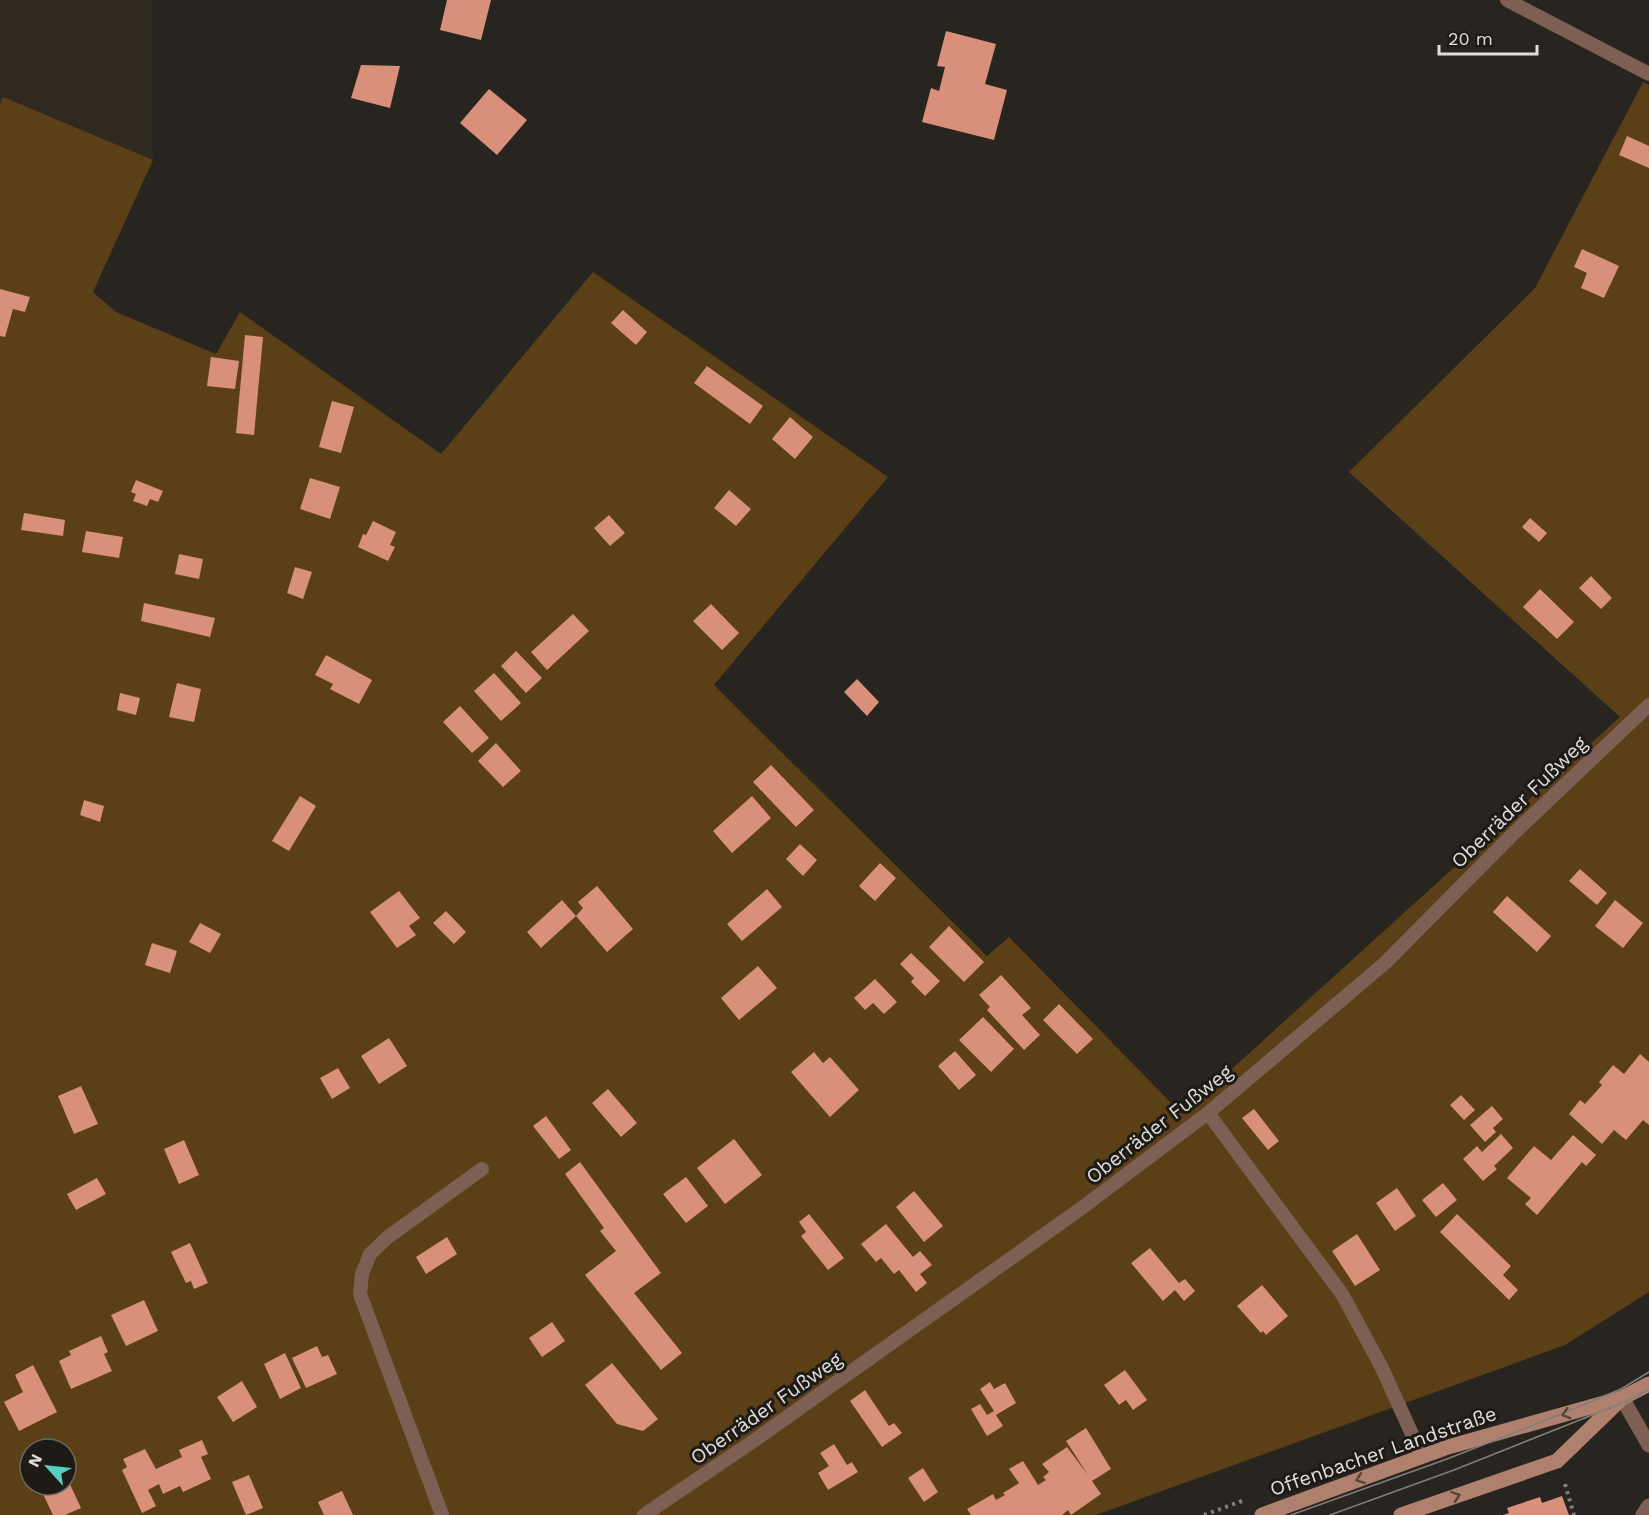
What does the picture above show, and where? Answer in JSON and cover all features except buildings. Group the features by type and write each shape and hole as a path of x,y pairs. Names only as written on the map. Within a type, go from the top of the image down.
{"main road":[{"name":"Offenbacher Landstraße","path":"1262,1515 1448,1447 1622,1398 1649,1383"},
{"name":"Offenbacher Landstraße","path":"1401,1515 1557,1461 1622,1398"}],"street":[{"path":"1622,1398 1649,1445"},
{"path":"1643,1515 1649,1506"}],"lane":[{"path":"1507,0 1649,74"},
{"name":"Oberräder Fußweg","path":"644,1515 752,1442 1079,1210 1208,1113 1385,963 1512,835 1649,705"},
{"path":"1208,1113 1342,1294 1381,1366 1422,1456"},
{"path":"442,1515 360,1294 362,1274 370,1254 388,1237 482,1169"}],"path":[{"path":"1557,1461 1574,1515"}],"shaded area":[{"path":"0,0 152,0 153,160 93,292 0,259"},
{"path":"1643,82 1649,85 1649,1292 1565,1345 1096,1515 0,1515 0,104 3,97 153,160 93,292 116,312 216,354 240,312 441,454 593,272 888,477 714,685 987,956 1009,937 1182,1114 1620,717 1349,472 1535,288"}],"tram line":[{"path":"1291,1515 1447,1459 1549,1419 1621,1389 1649,1372"},
{"path":"1330,1515 1454,1470 1625,1402 1649,1389"}]}
